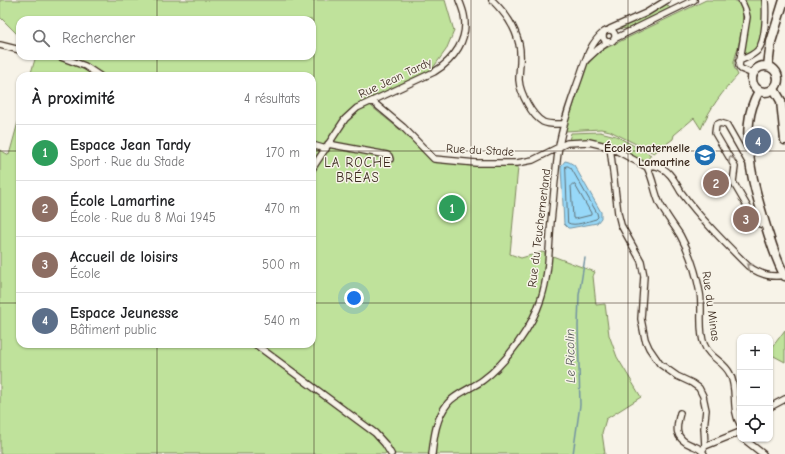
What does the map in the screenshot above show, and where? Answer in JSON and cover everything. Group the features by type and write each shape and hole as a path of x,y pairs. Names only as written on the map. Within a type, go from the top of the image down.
{"main road":[{"path":"768,66 771,42 784,0"},
{"path":"768,66 777,74 778,82 774,89 767,92 759,91 752,82 753,74 757,69 768,66"},
{"path":"774,89 781,101 785,140"},
{"path":"759,91 755,99 749,121 749,146 751,162 755,189 766,226 783,271"}],"street":[{"name":"Rue Jean Tardy","path":"316,163 345,119 357,108 434,72 453,58 462,40 464,27 464,15 459,0"},
{"path":"492,0 509,19 518,39 521,56 520,86 528,105 537,117 544,122 564,124"},
{"path":"608,42 604,38 609,31 646,13 667,0"},
{"path":"614,40 694,0"},
{"path":"741,0 747,17 739,66 741,69 753,74"},
{"path":"739,62 753,54 759,48 765,18 765,0"},
{"path":"609,31 629,32"},
{"path":"609,31 616,36 614,40"},
{"name":"Rue du Teuchernerland","path":"432,454 436,425 448,402 480,382 496,369 523,334 538,308 542,298 546,277 559,146 564,124 584,62 594,42 609,31"},
{"name":"Rue du Teuchernerland","path":"584,62 598,49 614,40"},
{"path":"0,45 16,49"},
{"path":"68,60 84,66 94,72"},
{"name":"Rue du Stade","path":"372,100 414,137 434,159 483,164 517,164 533,160 567,143 589,142 610,147 647,167 652,165 656,166 671,175 681,192 705,221 748,266 767,275 774,276 783,271"},
{"path":"751,162 748,162 727,125 720,123 716,126 715,133 735,167 733,182 758,223 766,226"},
{"path":"316,145 385,154 389,156 390,160"},
{"path":"610,147 621,226 641,262 644,276 641,319 645,339 649,348 660,364 677,376 699,388 703,396 706,410 704,450"},
{"name":"Rue du Minas","path":"647,167 650,172 659,202 687,249 693,264 702,304 703,343 710,355 730,373 737,418"},
{"path":"260,348 375,433 385,444 391,454"},
{"path":"772,406 785,399"},
{"path":"680,412 677,432 680,438 704,450"},
{"path":"704,450 737,434"},
{"path":"748,442 763,454"}],"green space":[{"path":"0,0 445,0 454,31 446,50 430,72 366,102 404,133 433,161 518,167 510,254 521,258 542,252 595,272 593,276 596,305 605,304 609,335 617,357 641,397 606,419 602,433 605,454 0,454 0,150 9,155 16,130 16,348 316,348 316,72 31,72 35,60 316,60 316,16 16,16 16,33 0,17"},
{"path":"706,0 734,0 739,5 743,20 734,62 734,67 738,75 717,100 701,129 694,118 674,135 673,139 654,153 610,131 601,129 565,131 587,65 598,52"},
{"path":"745,0 763,0 763,24 758,47 745,56 743,54 747,33 748,14"},
{"path":"666,4 671,9 631,28 617,29 654,11"},
{"path":"600,132 616,136 651,155 644,161 605,142 569,140 571,133"},
{"path":"785,330 785,362 773,356 773,346"}],"water":[{"path":"565,161 574,165 601,212 601,218 597,223 570,228 564,224 561,166"}],"waterway":[{"name":"Le Ricolin","path":"573,454 580,405 578,326 579,295 585,258"}],"place":[{"name":"Espace Jeunesse","path":"758,141"},
{"name":"École maternelle Lamartine","path":"705,155"},
{"name":"École Lamartine","path":"716,183"},
{"name":"Espace Jean Tardy","path":"452,208"},
{"name":"Accueil de loisirs","path":"746,219"}],"district":[{"name":"LA ROCHE BRÉAS","path":"358,170"}]}
